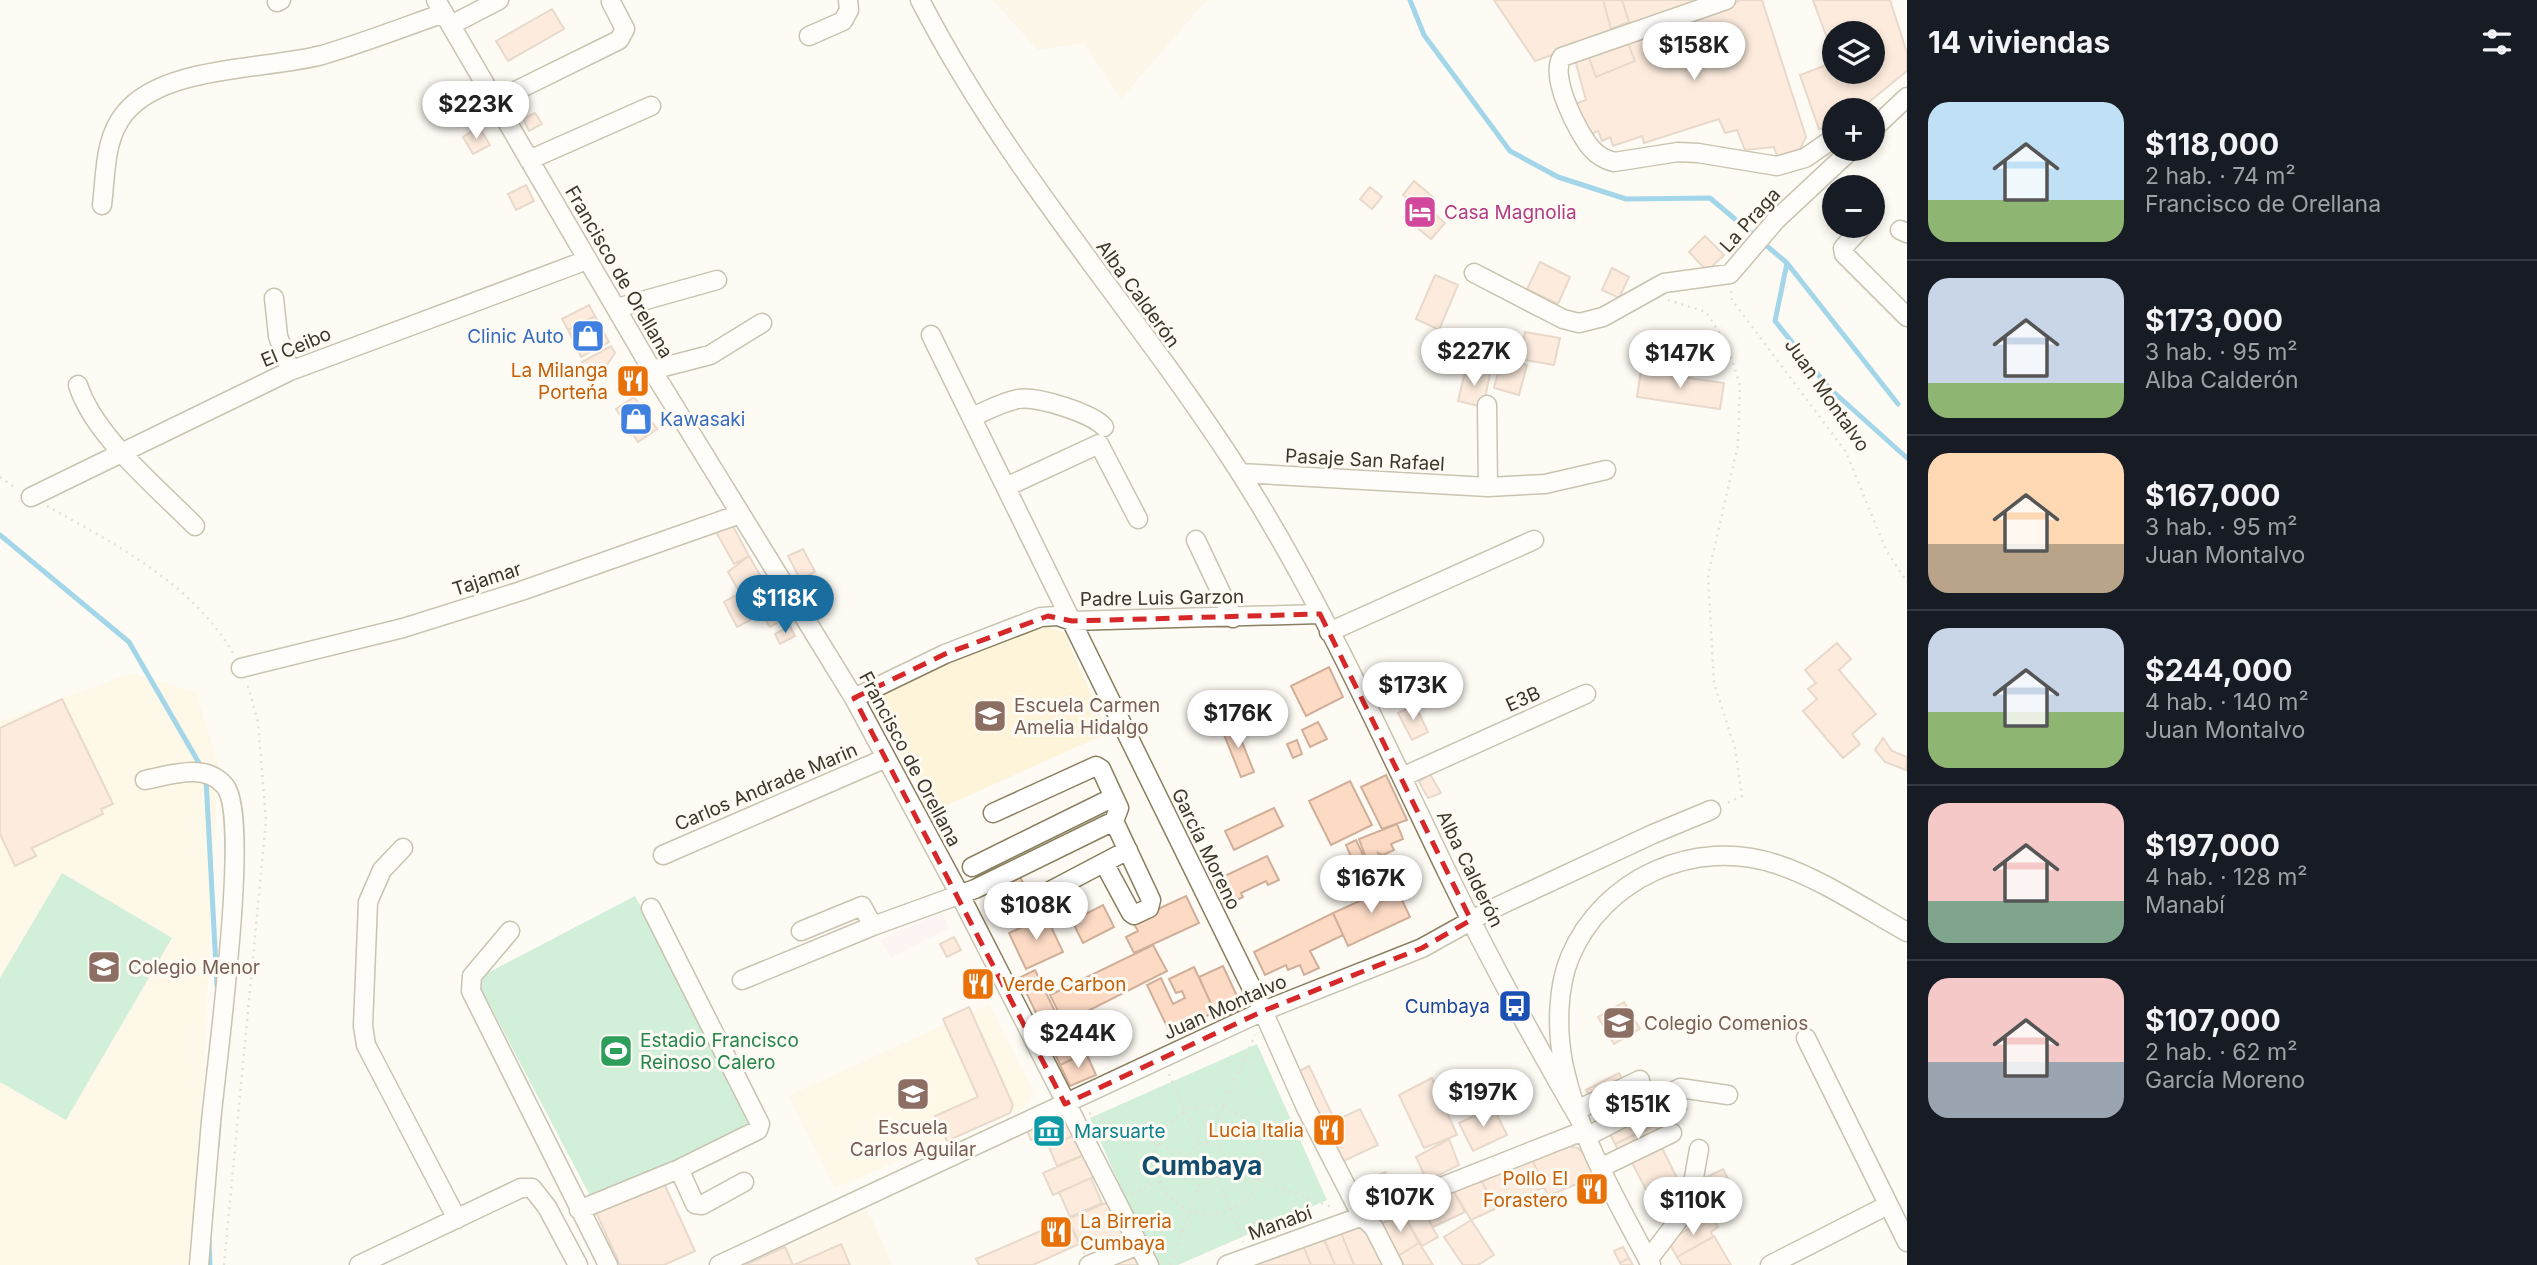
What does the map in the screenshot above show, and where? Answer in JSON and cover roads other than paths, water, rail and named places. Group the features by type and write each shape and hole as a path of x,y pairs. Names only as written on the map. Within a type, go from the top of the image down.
{"street":[{"path":"102,205 110,139 127,110 142,98 202,74 312,57 444,13 499,0"},
{"path":"808,36 843,21 849,10 848,0"},
{"name":"Alba Calderón","path":"920,0 983,112 1018,165 1240,473 1320,614 1515,1006 1581,1124"},
{"path":"1726,0 1562,57 1557,71 1561,88 1572,116 1591,148 1614,162 1678,152 1777,166 1805,158 1822,146"},
{"path":"495,101 619,40 625,29 611,2"},
{"name":"Francisco de Orellana","path":"444,13 652,370 854,698 960,895 1149,1265"},
{"path":"1885,112 1907,97"},
{"path":"529,160 651,106"},
{"name":"La Praga","path":"1474,273 1563,319 1580,323 1603,317 1651,289 1673,281 1730,274 1776,219 1839,161"},
{"path":"1852,238 1843,247 1844,254 1907,317"},
{"name":"El Ceibo","path":"31,497 290,371 587,260"},
{"path":"617,308 717,280"},
{"path":"274,298 278,336 290,371"},
{"path":"652,370 710,355 762,323"},
{"name":"García Moreno","path":"931,335 1263,1011 1307,1110 1361,1215 1374,1228 1393,1265"},
{"path":"78,386 89,411 124,453 195,526"},
{"path":"972,417 1026,399 1091,415 1104,427"},
{"path":"1487,405 1488,487"},
{"path":"1006,487 1099,444 1138,519"},
{"name":"Pasaje San Rafael","path":"1240,473 1488,487 1545,484 1606,470"},
{"name":"Tajamar","path":"241,668 403,628 740,514"},
{"path":"1196,540 1233,618"},
{"path":"1329,632 1534,540"},
{"name":"Padre Luis Garzon","path":"854,698 946,654 1041,617 1058,616 1072,621 1320,614"},
{"name":"E3B","path":"1402,777 1586,694"},
{"name":"Carlos Andrade Marin","path":"663,855 886,758"},
{"path":"742,980 873,926 960,895 1114,821 1119,813 1101,769 1096,766 993,813"},
{"path":"145,780 190,771 210,774 225,786 232,806 233,909 199,1265"},
{"path":"972,867 1114,797"},
{"name":"Juan Montalvo","path":"719,1265 1263,1011 1422,948 1471,920 1653,834 1712,810"},
{"path":"1104,863 1130,913 1143,911 1152,900 1114,821"},
{"path":"403,848 382,870 368,902 363,1026 366,1045 457,1219"},
{"path":"1050,891 1128,850"},
{"path":"1699,1149 1693,1197 1649,1263 1600,1168 1581,1124 1563,1062 1560,998 1570,957 1591,922 1619,894 1650,870 1686,858 1724,855 1776,863 1907,932"},
{"path":"801,931 862,906 873,926"},
{"path":"579,1210 679,1169 758,1130 760,1124 651,908"},
{"path":"510,931 472,976 471,991 608,1265"},
{"path":"1806,1038 1888,1205 1904,1230"},
{"path":"1581,1124 1640,1080"},
{"path":"1581,1124 1679,1088 1728,1095"},
{"name":"Manabí","path":"1227,1265 1418,1196 1581,1124"},
{"path":"1600,1168 1672,1133"},
{"path":"679,1169 695,1204 702,1205 744,1182"},
{"path":"359,1265 521,1188 533,1188 547,1207 578,1265"},
{"path":"1770,1265 1888,1205"},
{"path":"1089,1265 1139,1245"}],"waterway":[{"path":"1410,0 1424,35 1510,151 1558,177 1626,199 1710,198 1787,263 1898,404"},
{"path":"1787,263 1775,321 1829,388 1907,458"},
{"path":"0,535 129,642 203,770"},
{"path":"206,779 217,986"},
{"path":"217,1147 219,1125"},
{"path":"209,1240 210,1265"}],"place":[{"name":"Casa Magnolia","path":"1420,212"},
{"name":"Clinic Auto","path":"588,336"},
{"name":"La Milanga Porteńa","path":"633,381"},
{"name":"Kawasaki","path":"636,419"},
{"name":"Escuela Carmen Amelia Hidalgo","path":"990,716"},
{"name":"Colegio Menor","path":"104,967"},
{"name":"Verde Carbon","path":"978,984"},
{"name":"Cumbaya","path":"1515,1006"},
{"name":"Colegio Comenios","path":"1619,1023"},
{"name":"Estadio Francisco Reinoso Calero","path":"616,1051"},
{"name":"Escuela Carlos Aguilar","path":"913,1094"},
{"name":"Lucia Italia","path":"1329,1130"},
{"name":"Marsuarte","path":"1049,1131"},
{"name":"Pollo El Forastero","path":"1592,1189"},
{"name":"La Birreria Cumbaya","path":"1056,1232"}],"district":[{"name":"Cumbaya","path":"1202,1165"}]}
